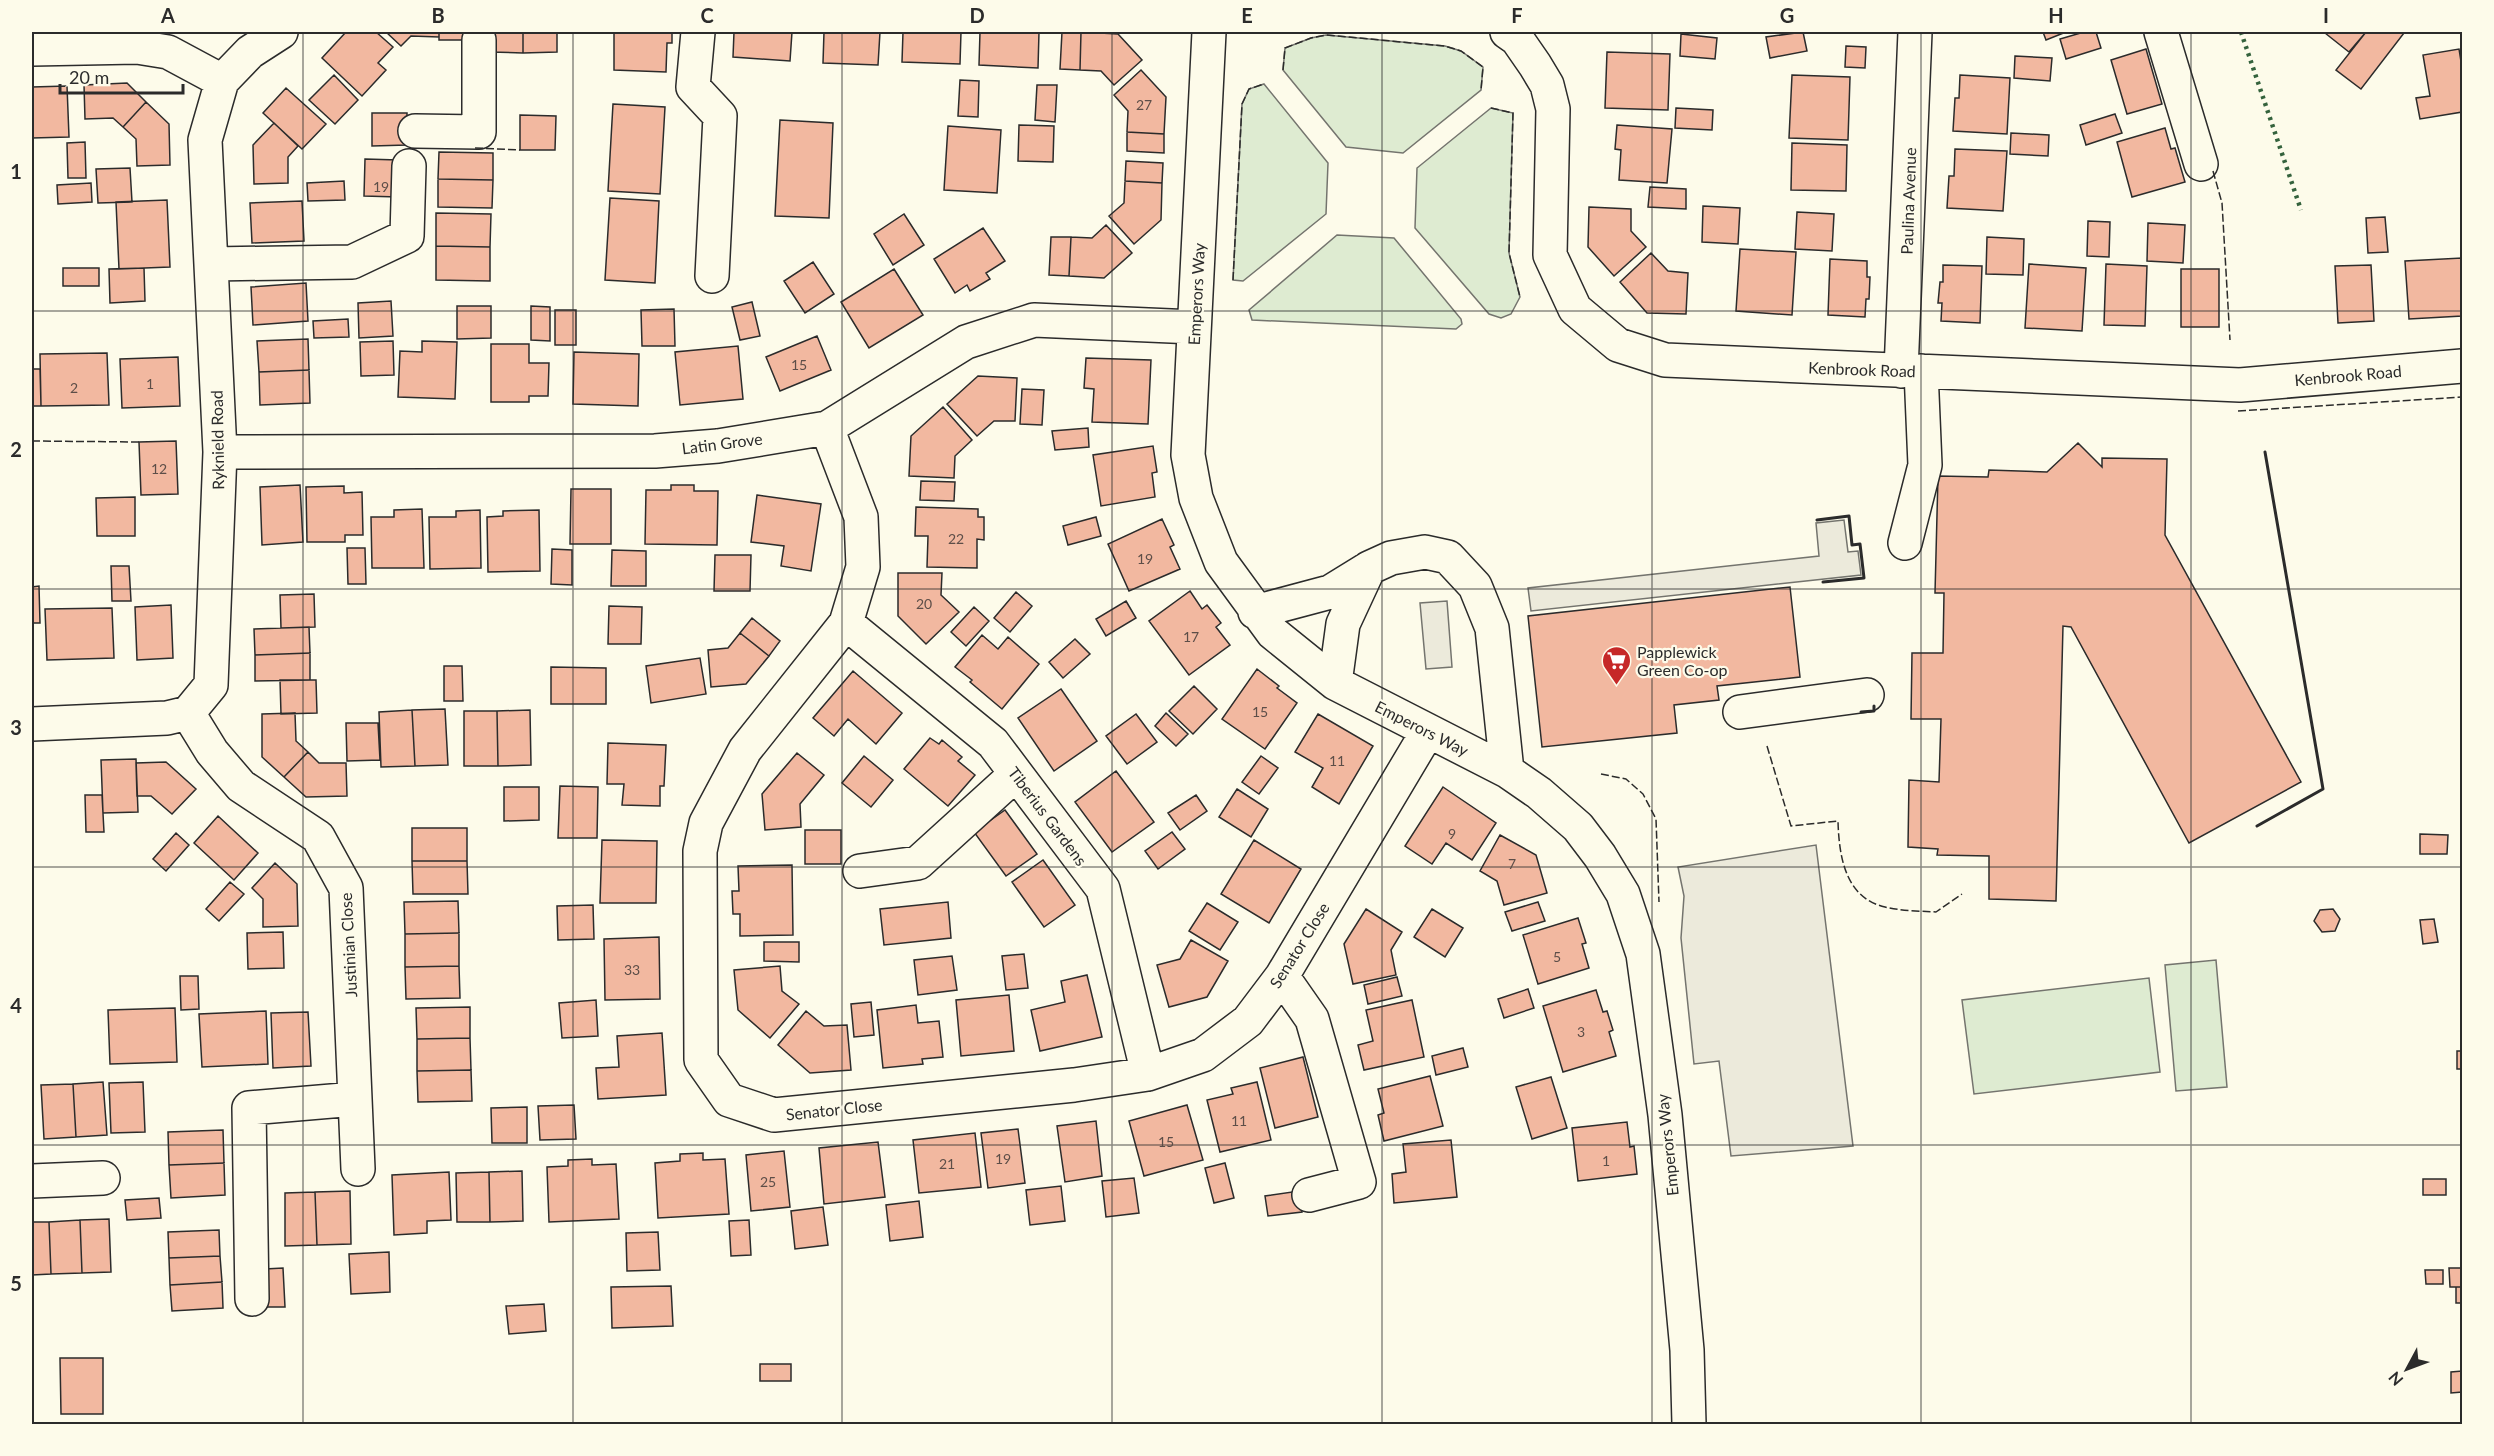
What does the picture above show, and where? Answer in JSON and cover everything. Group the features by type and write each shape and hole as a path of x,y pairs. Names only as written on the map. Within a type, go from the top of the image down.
{"street":[{"name":"Ryknield Road","path":"188,713 211,685 220,452 205,140 222,81 250,52 281,32"},
{"path":"698,32 693,87 720,116 712,276"},
{"name":"Emperors Way","path":"1209,32 1188,455 1196,498 1221,562 1255,612 1273,633 1335,683 1507,771 1539,793 1578,827 1600,856 1623,894 1643,954 1665,1115 1687,1350 1689,1425"},
{"name":"Kenbrook Road","path":"1507,32 1517,39 1547,85 1553,109 1550,255 1575,309 1618,345 1665,360 2240,384 2463,366"},
{"name":"Paulina Avenue","path":"1905,543 1925,465 1911,371 1915,32"},
{"path":"2161,32 2201,164"},
{"path":"415,131 479,132 479,40"},
{"path":"32,49 136,47 168,52 222,81"},
{"path":"211,264 352,262 407,236 409,166"},
{"name":"Latin Grove","path":"220,452 655,451 718,446 827,428 966,342 1034,320 1194,327"},
{"name":"Senator Close","path":"827,428 861,517 863,567 846,623 745,750 706,823 700,851 701,1060 729,1100 774,1114 1074,1085 1148,1074 1203,1054 1248,1021 1282,976 1428,731"},
{"path":"1255,612 1330,592 1369,568 1391,558 1425,552 1448,557 1475,586 1492,628 1507,771"},
{"path":"1335,683 1343,624 1369,568"},
{"name":"Tiberius Gardens","path":"846,623 993,743 1102,889 1148,1074"},
{"path":"1740,712 1868,695"},
{"path":"32,724 167,718 188,713"},
{"name":"Justinian Close","path":"188,713 212,752 241,786 318,837 346,888 358,1169"},
{"path":"860,871 918,863 1016,774"},
{"path":"1282,976 1312,1019 1359,1182 1309,1196"},
{"path":"252,1299 249,1108 355,1099"},
{"path":"32,1181 103,1178"}],"green space":[{"path":"1326,35 1445,46 1461,51 1483,67 1481,90 1403,153 1346,147 1283,70 1285,48"},
{"path":"1264,84 1328,163 1326,214 1243,281 1233,280 1242,104 1249,89"},
{"path":"1491,108 1513,113 1509,253 1520,297 1511,314 1501,318 1489,314 1415,228 1417,168"},
{"path":"1337,235 1394,238 1461,319 1462,324 1456,329 1252,320 1249,310"},
{"path":"2216,960 2227,1087 2176,1091 2165,965"},
{"path":"2149,978 2160,1072 1974,1094 1962,1000"}],"shaded area":[{"path":"1844,520 1848,552 1858,551 1861,575 1531,611 1528,588 1819,556 1816,523"},
{"path":"1447,601 1452,667 1426,669 1420,603"},
{"path":"1816,845 1853,1146 1731,1156 1719,1061 1694,1064 1681,938 1684,896 1678,867"}],"building":[{"path":"346,32 376,32 393,47 378,63 386,70 362,96 322,58"},
{"path":"386,32 439,32 439,37 411,36 401,46"},
{"path":"439,32 490,32 489,40 439,40"},
{"path":"490,32 523,32 523,53 490,52"},
{"path":"523,32 557,32 557,52 523,53"},
{"path":"614,32 672,32 672,43 667,43 666,72 614,70"},
{"path":"734,32 792,32 790,61 733,57"},
{"path":"824,32 880,32 878,65 823,63"},
{"path":"903,32 961,32 960,64 902,62"},
{"path":"980,32 1039,32 1038,68 979,65"},
{"path":"1062,32 1081,32 1080,70 1060,69"},
{"path":"1081,32 1118,34 1142,60 1114,85 1101,71 1080,70"},
{"path":"1803,32 1807,51 1770,58 1766,37"},
{"path":"2043,32 2066,32 2046,40"},
{"path":"2084,32 2096,32 2101,48 2066,59 2060,39"},
{"path":"2326,32 2366,32 2349,52"},
{"path":"2366,32 2404,33 2361,89 2336,70"},
{"path":"1681,34 1717,38 1715,59 1680,56"},
{"path":"1846,46 1866,47 1865,68 1845,67"},
{"path":"2146,49 2162,104 2127,114 2111,60"},
{"path":"2459,49 2462,68 2462,112 2420,119 2416,98 2430,96 2423,55"},
{"path":"1607,52 1670,54 1668,110 1605,108"},
{"path":"2015,56 2052,58 2050,81 2014,78"},
{"path":"1141,70 1166,97 1164,134 1127,132 1128,111 1114,95"},
{"path":"334,75 358,100 335,124 309,100"},
{"path":"1792,75 1850,77 1848,140 1789,138"},
{"path":"1960,75 2010,78 2007,134 1953,131 1955,98 1959,98"},
{"path":"960,80 979,81 978,117 958,116"},
{"path":"127,83 146,102 123,127 113,118 85,119 84,85"},
{"path":"1037,85 1057,85 1055,122 1035,120"},
{"path":"67,86 69,137 32,138 32,87"},
{"path":"286,88 326,124 302,149 263,113"},
{"path":"146,102 169,124 170,165 137,166 136,139 123,127"},
{"path":"613,104 665,107 660,194 608,191"},
{"path":"1676,108 1713,110 1712,130 1675,128"},
{"path":"372,113 407,113 407,145 372,146"},
{"path":"2115,114 2122,133 2086,145 2080,125"},
{"path":"520,115 556,116 555,150 520,150"},
{"path":"780,120 833,123 829,218 775,216"},
{"path":"274,123 298,146 288,157 288,183 254,184 253,145"},
{"path":"1019,125 1054,126 1053,162 1018,161"},
{"path":"1617,125 1672,129 1667,183 1619,180 1621,150 1615,149"},
{"path":"948,126 1001,130 997,193 944,190"},
{"path":"2165,128 2171,149 2175,148 2185,182 2132,197 2117,142"},
{"path":"1127,132 1164,134 1164,153 1127,151"},
{"path":"2011,133 2049,135 2048,156 2010,154"},
{"path":"85,142 86,178 68,178 67,143"},
{"path":"1792,143 1847,145 1846,191 1791,190"},
{"path":"1955,149 2007,151 2003,211 1947,208 1949,176 1954,176"},
{"path":"439,152 493,153 493,180 438,179"},
{"path":"365,159 398,160 398,197 364,196"},
{"path":"1126,161 1163,163 1162,183 1125,181"},
{"path":"130,168 132,202 98,203 96,169"},
{"path":"438,179 493,180 492,208 438,207"},
{"path":"344,181 345,200 308,201 307,183"},
{"path":"1125,181 1162,183 1161,220 1134,244 1109,216 1124,203"},
{"path":"91,183 92,202 58,204 57,185"},
{"path":"1650,187 1686,189 1686,209 1648,207"},
{"path":"610,198 659,201 655,283 605,280"},
{"path":"167,200 170,267 119,269 116,202"},
{"path":"302,201 304,241 252,243 250,203"},
{"path":"1703,206 1740,208 1738,244 1702,242"},
{"path":"1589,207 1631,209 1631,231 1646,247 1614,276 1588,247"},
{"path":"1797,212 1834,214 1832,251 1795,249"},
{"path":"436,213 491,214 490,247 436,246"},
{"path":"904,214 924,245 893,265 874,234"},
{"path":"2385,217 2388,252 2368,253 2366,218"},
{"path":"2088,221 2110,222 2109,257 2087,256"},
{"path":"2148,223 2185,225 2183,263 2147,261"},
{"path":"1106,225 1132,253 1104,278 1069,276 1071,237 1092,238"},
{"path":"983,228 1005,261 986,273 990,279 970,291 967,285 955,293 934,259"},
{"path":"1051,237 1071,237 1069,276 1049,275"},
{"path":"1987,237 2024,239 2023,275 1986,274"},
{"path":"436,246 490,247 490,281 436,280"},
{"path":"1740,249 1796,252 1792,315 1736,311"},
{"path":"1651,253 1668,271 1688,273 1686,314 1647,313 1620,282"},
{"path":"2462,258 2462,316 2409,319 2405,261"},
{"path":"1830,259 1867,261 1867,277 1870,277 1865,317 1828,315"},
{"path":"813,262 834,294 805,313 784,281"},
{"path":"2029,264 2086,268 2082,331 2025,328"},
{"path":"2106,264 2147,266 2145,326 2104,325"},
{"path":"1943,265 1982,266 1980,323 1941,321 1942,303 1938,303 1940,282 1943,282"},
{"path":"2371,265 2374,321 2338,323 2335,266"},
{"path":"63,268 99,268 99,286 63,286"},
{"path":"144,268 145,301 110,303 109,269"},
{"path":"894,269 923,315 869,348 841,302"},
{"path":"2181,269 2219,269 2219,327 2181,327"},
{"path":"306,283 308,321 253,325 251,287"},
{"path":"391,301 393,336 359,338 358,303"},
{"path":"752,302 760,336 740,340 732,307"},
{"path":"457,306 491,306 491,338 457,339"},
{"path":"531,306 550,307 550,341 531,340"},
{"path":"674,309 675,346 642,346 641,310"},
{"path":"555,310 576,310 576,345 555,345"},
{"path":"348,319 349,337 314,338 313,321"},
{"path":"817,336 831,370 780,391 766,357"},
{"path":"308,339 309,370 259,372 257,341"},
{"path":"393,341 394,375 361,376 360,342"},
{"path":"422,341 457,342 455,399 398,397 400,351 422,352"},
{"path":"491,344 529,344 529,363 549,363 548,396 529,396 529,402 491,402"},
{"path":"738,346 743,399 680,405 675,352"},
{"path":"574,352 639,354 638,406 573,404"},
{"path":"107,353 109,405 41,406 40,354"},
{"path":"178,357 180,406 122,408 120,359"},
{"path":"1086,358 1151,360 1148,424 1092,422 1094,389 1084,388"},
{"path":"32,369 40,369 41,406 32,406"},
{"path":"309,370 310,403 260,405 259,372"},
{"path":"978,376 1017,378 1015,421 994,421 977,436 947,404"},
{"path":"1022,389 1044,390 1042,425 1020,424"},
{"path":"943,407 972,440 955,456 954,478 909,476 911,436"},
{"path":"1088,428 1089,447 1055,450 1052,431"},
{"path":"176,441 178,494 141,495 139,442"},
{"path":"2078,443 2102,467 2102,458 2167,459 2165,535 2301,782 2189,843 2071,627 2063,626 2056,901 1989,899 1989,856 1937,855 1938,849 1908,847 1909,780 1939,782 1941,719 1911,719 1912,653 1943,653 1944,593 1935,593 1938,476 1988,477 1989,470 2047,472"},
{"path":"1153,446 1157,472 1152,473 1155,497 1101,506 1093,455"},
{"path":"921,481 955,482 954,501 920,500"},
{"path":"300,485 303,542 262,545 260,487"},
{"path":"671,485 694,485 694,491 718,491 717,545 645,544 646,490 671,490"},
{"path":"344,486 344,493 362,492 363,535 345,535 345,542 307,542 306,487"},
{"path":"571,489 611,489 611,544 570,544"},
{"path":"757,495 821,504 811,571 781,566 784,546 751,542"},
{"path":"135,497 135,536 97,536 96,498"},
{"path":"916,507 978,509 978,517 984,517 984,540 977,539 977,568 927,567 928,536 915,536"},
{"path":"422,509 424,568 372,568 371,517 394,517 394,510"},
{"path":"480,510 481,568 430,569 429,517 456,517 456,511"},
{"path":"539,510 540,571 488,572 487,517 503,516 503,511"},
{"path":"1096,517 1101,536 1068,545 1063,526"},
{"path":"1162,519 1174,545 1170,547 1180,569 1129,591 1108,544"},
{"path":"347,548 365,548 366,584 348,584"},
{"path":"552,549 572,550 572,585 551,584"},
{"path":"612,550 646,551 646,586 611,586"},
{"path":"715,555 751,555 750,591 714,591"},
{"path":"111,566 129,566 131,601 112,601"},
{"path":"898,573 942,573 941,595 959,612 926,644 898,616"},
{"path":"39,586 40,623 32,623 32,587"},
{"path":"1790,587 1800,677 1717,686 1719,700 1674,705 1677,733 1542,747 1528,616"},
{"path":"1190,591 1202,609 1207,605 1221,623 1216,627 1230,645 1189,675 1149,621"},
{"path":"1016,592 1032,606 1010,632 994,618"},
{"path":"314,594 315,627 281,628 280,595"},
{"path":"1126,601 1136,618 1106,636 1096,619"},
{"path":"171,605 173,658 137,660 135,607"},
{"path":"609,606 642,607 641,644 608,644"},
{"path":"974,607 989,621 966,646 951,632"},
{"path":"112,608 114,658 47,660 45,609"},
{"path":"752,618 780,641 769,656 740,633"},
{"path":"309,627 310,653 255,655 254,629"},
{"path":"740,633 769,656 746,684 711,687 708,650 728,648"},
{"path":"982,635 998,649 1008,637 1039,664 1002,709 955,667"},
{"path":"1075,639 1090,654 1063,678 1049,662"},
{"path":"310,653 310,680 255,681 255,655"},
{"path":"700,658 706,694 651,703 646,666"},
{"path":"444,666 462,666 463,701 444,701"},
{"path":"551,667 606,668 606,704 551,704"},
{"path":"1257,669 1297,703 1265,749 1222,719"},
{"path":"853,671 902,713 876,744 848,719 834,736 813,718"},
{"path":"280,680 316,680 317,713 281,714"},
{"path":"1194,686 1217,709 1193,734 1169,711"},
{"path":"1061,689 1097,741 1054,771 1018,718"},
{"path":"445,709 448,765 415,766 412,710"},
{"path":"412,710 415,766 381,767 379,712"},
{"path":"530,710 531,765 498,766 497,711"},
{"path":"464,711 497,711 498,766 464,766"},
{"path":"295,713 296,741 308,752 284,777 262,757 262,714"},
{"path":"1166,713 1188,734 1176,746 1155,726"},
{"path":"1136,714 1157,742 1127,764 1106,736"},
{"path":"1318,714 1373,746 1339,804 1312,787 1323,768 1295,752"},
{"path":"346,723 378,723 380,760 347,761"},
{"path":"930,738 939,744 942,740 962,757 958,761 975,775 948,806 904,769"},
{"path":"608,743 666,745 664,786 660,786 660,806 622,805 624,784 607,784"},
{"path":"308,752 319,763 346,763 347,796 306,797 284,777"},
{"path":"797,753 824,775 800,804 801,827 765,830 762,794"},
{"path":"864,756 893,780 871,807 842,783"},
{"path":"1261,756 1278,768 1259,794 1242,782"},
{"path":"136,759 138,812 103,813 101,760"},
{"path":"166,762 196,789 172,814 151,796 137,796 136,763"},
{"path":"1116,771 1154,822 1112,852 1075,802"},
{"path":"560,786 598,787 597,838 558,838"},
{"path":"504,787 539,787 539,820 504,821"},
{"path":"1443,787 1496,823 1472,860 1446,843 1432,864 1405,846"},
{"path":"1237,789 1268,809 1251,837 1219,817"},
{"path":"85,795 102,795 104,832 86,832"},
{"path":"1196,795 1207,811 1180,830 1168,813"},
{"path":"1005,810 1037,854 1006,876 974,832"},
{"path":"218,816 258,853 234,880 194,843"},
{"path":"412,828 467,828 467,861 412,861"},
{"path":"805,830 841,830 841,864 805,864"},
{"path":"1172,832 1185,849 1158,869 1145,851"},
{"path":"176,833 189,845 166,871 153,859"},
{"path":"2420,834 2448,835 2447,854 2420,854"},
{"path":"1500,835 1536,855 1547,893 1504,905 1497,881 1480,871"},
{"path":"602,840 657,841 656,903 600,903"},
{"path":"1254,840 1301,869 1269,923 1221,894"},
{"path":"1043,860 1075,905 1044,927 1012,882"},
{"path":"412,861 467,861 468,894 413,894"},
{"path":"275,863 297,884 298,926 263,927 263,899 252,888"},
{"path":"792,865 793,935 740,936 740,914 733,914 732,891 739,891 738,866"},
{"path":"230,882 244,894 219,921 206,909"},
{"path":"458,901 459,933 405,934 404,902"},
{"path":"948,902 951,938 884,945 880,909"},
{"path":"1538,902 1545,921 1512,931 1505,912"},
{"path":"1207,903 1238,922 1220,950 1189,931"},
{"path":"593,905 594,939 558,940 557,906"},
{"path":"1366,909 1402,932 1391,950 1396,975 1353,984 1344,944"},
{"path":"1432,909 1463,928 1445,957 1414,937"},
{"path":"2333,909 2340,919 2335,931 2322,932 2314,921 2320,910"},
{"path":"1578,918 1586,943 1582,944 1589,968 1538,984 1523,935"},
{"path":"2434,919 2438,942 2423,944 2420,920"},
{"path":"283,932 284,968 248,969 247,933"},
{"path":"459,933 459,966 405,967 405,934"},
{"path":"659,937 660,999 605,1000 604,939"},
{"path":"1191,940 1228,961 1207,997 1169,1007 1157,965 1180,959"},
{"path":"764,942 799,942 799,962 764,961"},
{"path":"1024,954 1028,988 1006,990 1002,956"},
{"path":"952,956 957,990 918,995 914,960"},
{"path":"459,966 460,998 406,999 405,967"},
{"path":"780,966 782,991 799,1004 770,1038 738,1010 734,970"},
{"path":"1087,975 1102,1037 1040,1051 1031,1010 1065,1002 1061,981"},
{"path":"180,976 198,976 199,1009 181,1010"},
{"path":"1397,977 1402,996 1368,1004 1364,985"},
{"path":"1528,989 1534,1008 1504,1018 1498,999"},
{"path":"1596,990 1603,1012 1607,1011 1613,1030 1609,1032 1616,1056 1563,1072 1543,1006"},
{"path":"1009,995 1014,1051 961,1056 956,1000"},
{"path":"596,1000 598,1036 562,1038 559,1003"},
{"path":"1412,1000 1424,1057 1364,1070 1358,1045 1373,1041 1366,1010"},
{"path":"871,1002 874,1035 854,1037 851,1004"},
{"path":"916,1005 918,1023 939,1021 943,1057 922,1059 923,1064 883,1068 877,1010"},
{"path":"470,1007 470,1038 417,1039 416,1008"},
{"path":"175,1008 177,1062 110,1064 108,1010"},
{"path":"266,1011 268,1064 202,1067 199,1014"},
{"path":"806,1011 824,1026 847,1025 851,1070 810,1073 778,1045"},
{"path":"308,1012 311,1066 273,1068 271,1013"},
{"path":"662,1033 666,1095 598,1099 596,1068 619,1067 617,1036"},
{"path":"470,1038 471,1070 417,1071 417,1039"},
{"path":"1463,1048 1468,1067 1436,1075 1432,1056"},
{"path":"2457,1051 2462,1051 2462,1069 2457,1069"},
{"path":"1303,1057 1318,1117 1275,1128 1260,1068"},
{"path":"471,1070 472,1101 418,1102 417,1071"},
{"path":"1430,1076 1443,1126 1384,1141 1378,1115 1384,1113 1378,1089"},
{"path":"1551,1077 1567,1128 1532,1139 1516,1087"},
{"path":"103,1082 107,1135 76,1137 73,1084"},
{"path":"143,1082 145,1132 111,1133 109,1083"},
{"path":"1257,1082 1271,1140 1220,1152 1207,1100 1233,1094 1231,1088"},
{"path":"73,1084 76,1137 44,1139 41,1085"},
{"path":"574,1105 576,1139 540,1140 538,1106"},
{"path":"1187,1105 1203,1160 1144,1176 1129,1121"},
{"path":"527,1107 527,1143 492,1143 491,1108"},
{"path":"1096,1121 1102,1176 1065,1182 1057,1126"},
{"path":"1627,1122 1630,1147 1634,1146 1637,1174 1578,1181 1572,1128"},
{"path":"1018,1129 1025,1183 988,1188 981,1133"},
{"path":"223,1130 224,1163 169,1165 168,1132"},
{"path":"975,1133 981,1187 919,1193 913,1140"},
{"path":"1451,1140 1457,1197 1394,1203 1392,1174 1406,1172 1403,1144"},
{"path":"878,1142 885,1197 824,1204 819,1148"},
{"path":"784,1151 790,1207 751,1211 746,1155"},
{"path":"703,1153 703,1160 725,1159 729,1214 658,1218 655,1163 680,1161 680,1154"},
{"path":"592,1159 592,1165 616,1164 619,1219 549,1222 547,1167 568,1166 568,1160"},
{"path":"224,1163 225,1195 171,1198 169,1165"},
{"path":"1225,1163 1234,1198 1214,1203 1205,1168"},
{"path":"522,1171 523,1221 490,1222 489,1172"},
{"path":"449,1172 451,1220 427,1221 427,1233 394,1235 392,1175"},
{"path":"489,1172 490,1222 457,1222 456,1173"},
{"path":"1134,1178 1139,1213 1106,1217 1102,1181"},
{"path":"2423,1179 2446,1179 2446,1195 2423,1195"},
{"path":"1061,1186 1065,1221 1030,1225 1026,1190"},
{"path":"350,1191 351,1244 317,1245 315,1192"},
{"path":"1299,1191 1302,1212 1268,1216 1265,1196"},
{"path":"315,1192 317,1245 285,1246 285,1193"},
{"path":"159,1198 161,1218 127,1220 125,1200"},
{"path":"919,1201 923,1237 890,1241 886,1205"},
{"path":"823,1207 828,1245 795,1249 791,1211"},
{"path":"109,1219 111,1272 82,1273 80,1220"},
{"path":"80,1220 82,1273 51,1274 49,1222"},
{"path":"749,1220 751,1255 731,1256 729,1221"},
{"path":"32,1222 49,1222 51,1274 32,1275"},
{"path":"219,1230 220,1256 169,1258 168,1232"},
{"path":"658,1232 660,1270 627,1271 626,1233"},
{"path":"389,1252 390,1292 351,1294 349,1254"},
{"path":"220,1256 222,1282 170,1285 169,1258"},
{"path":"283,1268 285,1307 266,1307 265,1269"},
{"path":"2449,1268 2462,1268 2462,1287 2450,1287"},
{"path":"2425,1270 2443,1270 2443,1284 2426,1284"},
{"path":"222,1282 223,1308 172,1311 170,1285"},
{"path":"671,1286 673,1326 612,1328 611,1287"},
{"path":"2456,1287 2462,1287 2462,1303 2456,1303"},
{"path":"544,1304 546,1331 509,1334 506,1306"},
{"path":"60,1358 103,1358 103,1414 61,1414"},
{"path":"760,1364 791,1364 791,1381 760,1381"},
{"path":"2462,1371 2462,1392 2451,1393 2451,1372"}],"hedge":[{"path":"2241,32 2301,210"}],"fence":[{"path":"1283,70 1285,48 1326,35 1445,46 1461,51 1483,67 1481,90"},
{"path":"1233,280 1242,104 1249,89 1264,84"},
{"path":"1491,108 1513,113 1509,253 1520,297"},
{"path":"475,148 520,150"},
{"path":"2213,171 2222,203 2230,340"},
{"path":"2238,411 2462,397"},
{"path":"32,441 139,442"},
{"path":"1767,746 1791,826 1838,821 1840,848 1847,874 1861,895 1885,907 1936,912 1962,894"},
{"path":"1601,774 1626,779 1643,794 1656,819 1659,902"}],"wall":[{"path":"2257,826 2323,789 2265,452"},
{"path":"1817,520 1849,516 1852,545 1860,544 1864,578 1823,582"},
{"path":"1861,712 1874,711 1874,706"}],"place":[{"name":"Papplewick Green Co-op","path":"1616,686"}]}
